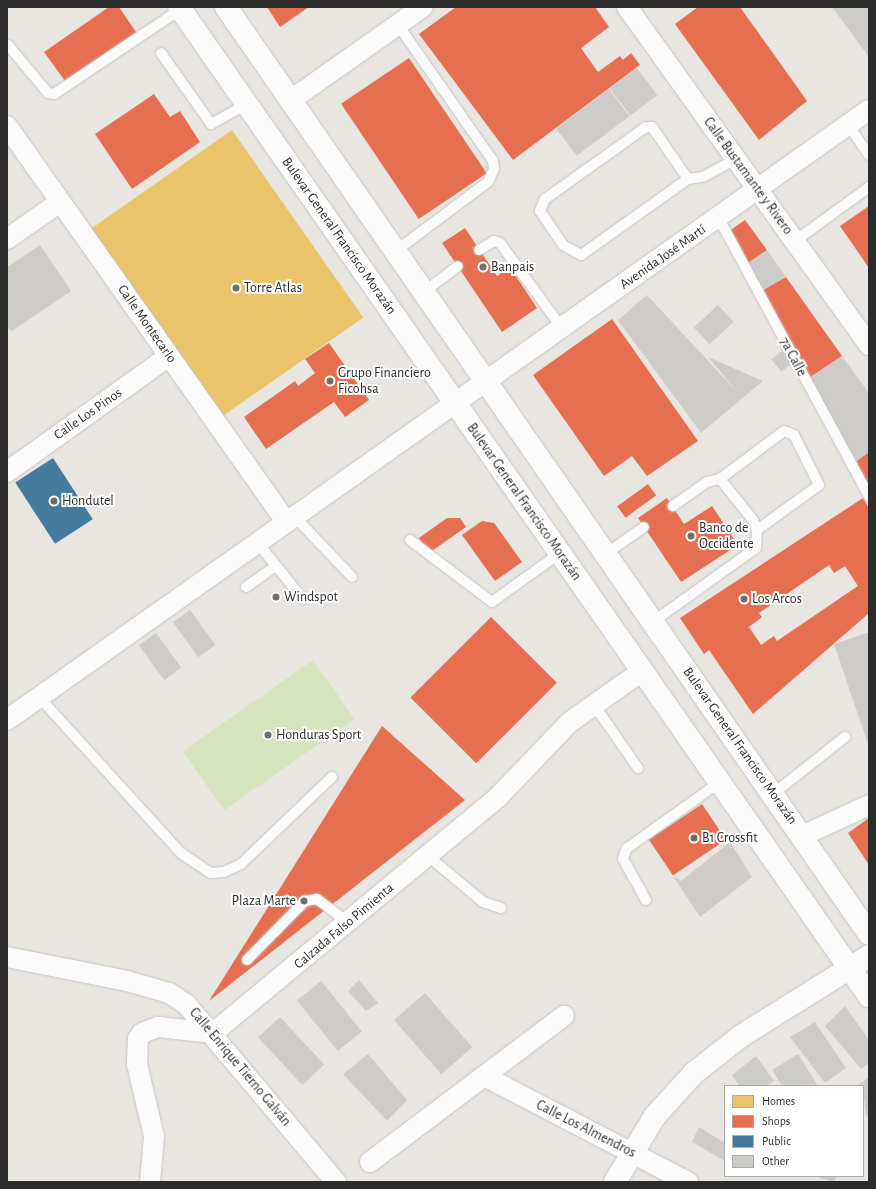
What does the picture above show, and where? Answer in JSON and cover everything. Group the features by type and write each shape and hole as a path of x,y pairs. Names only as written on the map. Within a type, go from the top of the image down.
{"main road":[{"name":"Bulevar General Francisco Morazán","path":"226,7 488,381 869,934"},
{"name":"Bulevar General Francisco Morazán","path":"180,8 869,996"},
{"path":"615,1182 631,1152 655,1116 694,1073 740,1036 869,956"}],"street":[{"path":"291,100 423,7"},
{"name":"Calle Bustamante y Rivero","path":"627,7 869,345"},
{"name":"Avenida José Martí","path":"7,720 869,110"},
{"name":"Calle Montecarlo","path":"7,126 170,356 290,519"},
{"path":"7,240 60,202"},
{"name":"Calle Los Pinos","path":"7,472 170,356"},
{"name":"Calzada Falso Pimienta","path":"213,1034 498,797 570,722 642,671"},
{"path":"802,836 869,805"},
{"name":"Calle Enrique Tierno Galván","path":"7,958 127,981 169,993 186,1004 213,1034 336,1182"},
{"path":"370,1162 564,1016"},
{"path":"150,1182 154,1136 137,1064 138,1040 149,1029 158,1027 213,1034"},
{"name":"Calle Los Almendros","path":"484,1076 688,1182"}],"lane":[{"path":"8,45 48,92 54,94 180,8"},
{"path":"397,250 488,182 494,169 493,160 398,25"},
{"path":"162,53 210,124 247,104"},
{"path":"848,125 869,154"},
{"path":"688,180 652,127 646,127 545,199 540,211 563,245 581,255 688,180 703,177 735,158"},
{"path":"795,241 869,187"},
{"name":"7a Calle","path":"718,218 869,496"},
{"path":"480,250 494,241 500,243 562,328"},
{"path":"425,291 458,266"},
{"path":"672,506 707,482 720,479 784,432 794,435 819,485 757,530"},
{"path":"654,621 756,548 757,530 753,520 720,479"},
{"path":"290,519 352,578"},
{"path":"607,553 644,527"},
{"path":"410,540 492,602 560,553"},
{"path":"257,542 304,599"},
{"path":"246,587 276,566"},
{"path":"39,697 182,853 211,873 224,872 241,864 332,777"},
{"path":"594,705 638,768"},
{"path":"773,794 845,737"},
{"path":"646,900 623,859 626,849 720,782"},
{"path":"428,856 483,902 501,908"},
{"path":"247,960 305,901 317,900 349,922"}],"green space":[{"name":"Honduras Sport","path":"313,660 354,719 224,810 183,751"}],"building: Homes":[{"name":"Torre Atlas","path":"232,130 363,318 222,417 90,229"}],"building: Shops":[{"path":"109,7 119,7 136,32 65,81 44,52"},
{"path":"267,7 309,7 280,27"},
{"path":"456,7 595,7 609,27 581,48 598,72 620,56 623,60 631,53 640,65 513,160 419,34"},
{"path":"698,7 740,7 807,101 759,140 675,24"},
{"path":"409,58 487,173 419,219 341,104"},
{"path":"154,94 170,117 180,111 200,142 132,189 95,134"},
{"path":"869,206 869,268 840,226"},
{"path":"745,220 767,250 747,264 728,232"},
{"path":"465,228 497,276 510,267 537,308 502,332 442,243"},
{"path":"786,277 842,356 809,378 761,291"},
{"path":"612,319 698,441 647,476 632,456 604,476 533,375"},
{"path":"329,343 369,400 345,417 334,402 266,449 244,417 295,381 298,386 315,373 305,359"},
{"path":"869,452 869,487 855,462"},
{"path":"648,484 656,495 625,518 617,506"},
{"name":"Banco de Occidente","path":"667,498 684,524 712,506 738,545 681,582 638,518"},
{"name":"Los Arcos","path":"863,498 869,508 869,613 753,714 709,650 704,654 680,618","holes":["829,565 834,573 845,566 858,586 777,641 774,636 761,645 749,627 762,617 759,613"]},
{"path":"447,518 460,518 466,527 429,553 419,538"},
{"path":"482,521 494,523 522,562 495,581 462,535"},
{"path":"491,617 557,683 476,763 410,698"},
{"name":"Plaza Marte","path":"382,726 465,800 209,1001"},
{"path":"702,804 726,840 673,875 649,840"},
{"path":"869,818 869,865 848,833"}],"building: Public":[{"name":"Hondutel","path":"53,458 93,519 55,544 15,483"}],"building: Other":[{"path":"832,7 869,7 869,57"},
{"path":"637,68 657,95 630,116 610,88"},
{"path":"609,89 629,116 577,156 556,129"},
{"path":"40,245 71,291 12,331 7,328 7,267"},
{"path":"767,250 786,277 761,291 747,264"},
{"path":"647,295 738,393 708,357 763,381 701,433 618,320"},
{"path":"718,305 734,322 710,344 694,328"},
{"path":"785,348 795,360 781,372 771,360"},
{"path":"842,356 869,393 869,452 855,462 809,378"},
{"path":"190,610 215,645 198,657 173,622"},
{"path":"869,632 869,747 834,644"},
{"path":"156,633 181,668 164,680 139,645"},
{"path":"730,842 752,877 700,917 673,876 681,881"},
{"path":"359,980 378,1003 366,1011 348,991"},
{"path":"321,981 362,1032 338,1051 297,1001"},
{"path":"425,993 472,1047 441,1074 394,1020"},
{"path":"845,1006 869,1040 869,1063 861,1069 825,1026"},
{"path":"280,1017 324,1065 302,1085 258,1037"},
{"path":"815,1022 846,1068 825,1083 790,1037"},
{"path":"368,1054 407,1100 387,1121 343,1074"},
{"path":"798,1054 817,1085 781,1085 772,1070"},
{"path":"756,1056 774,1081 768,1085 738,1085 732,1075"},
{"path":"869,1077 869,1115 866,1117 864,1085 858,1085"},
{"path":"699,1127 724,1142 724,1160 692,1142"},
{"path":"818,1177 836,1177 834,1182"}],"place":[{"name":"Banpais","path":"483,267"},
{"name":"Torre Atlas","path":"236,288"},
{"name":"Grupo Financiero Ficohsa","path":"330,381"},
{"name":"Hondutel","path":"54,501"},
{"name":"Banco de Occidente","path":"691,536"},
{"name":"Windspot","path":"276,597"},
{"name":"Los Arcos","path":"744,599"},
{"name":"Honduras Sport","path":"268,735"},
{"name":"B1 Crossfit","path":"694,838"},
{"name":"Plaza Marte","path":"304,901"}]}
